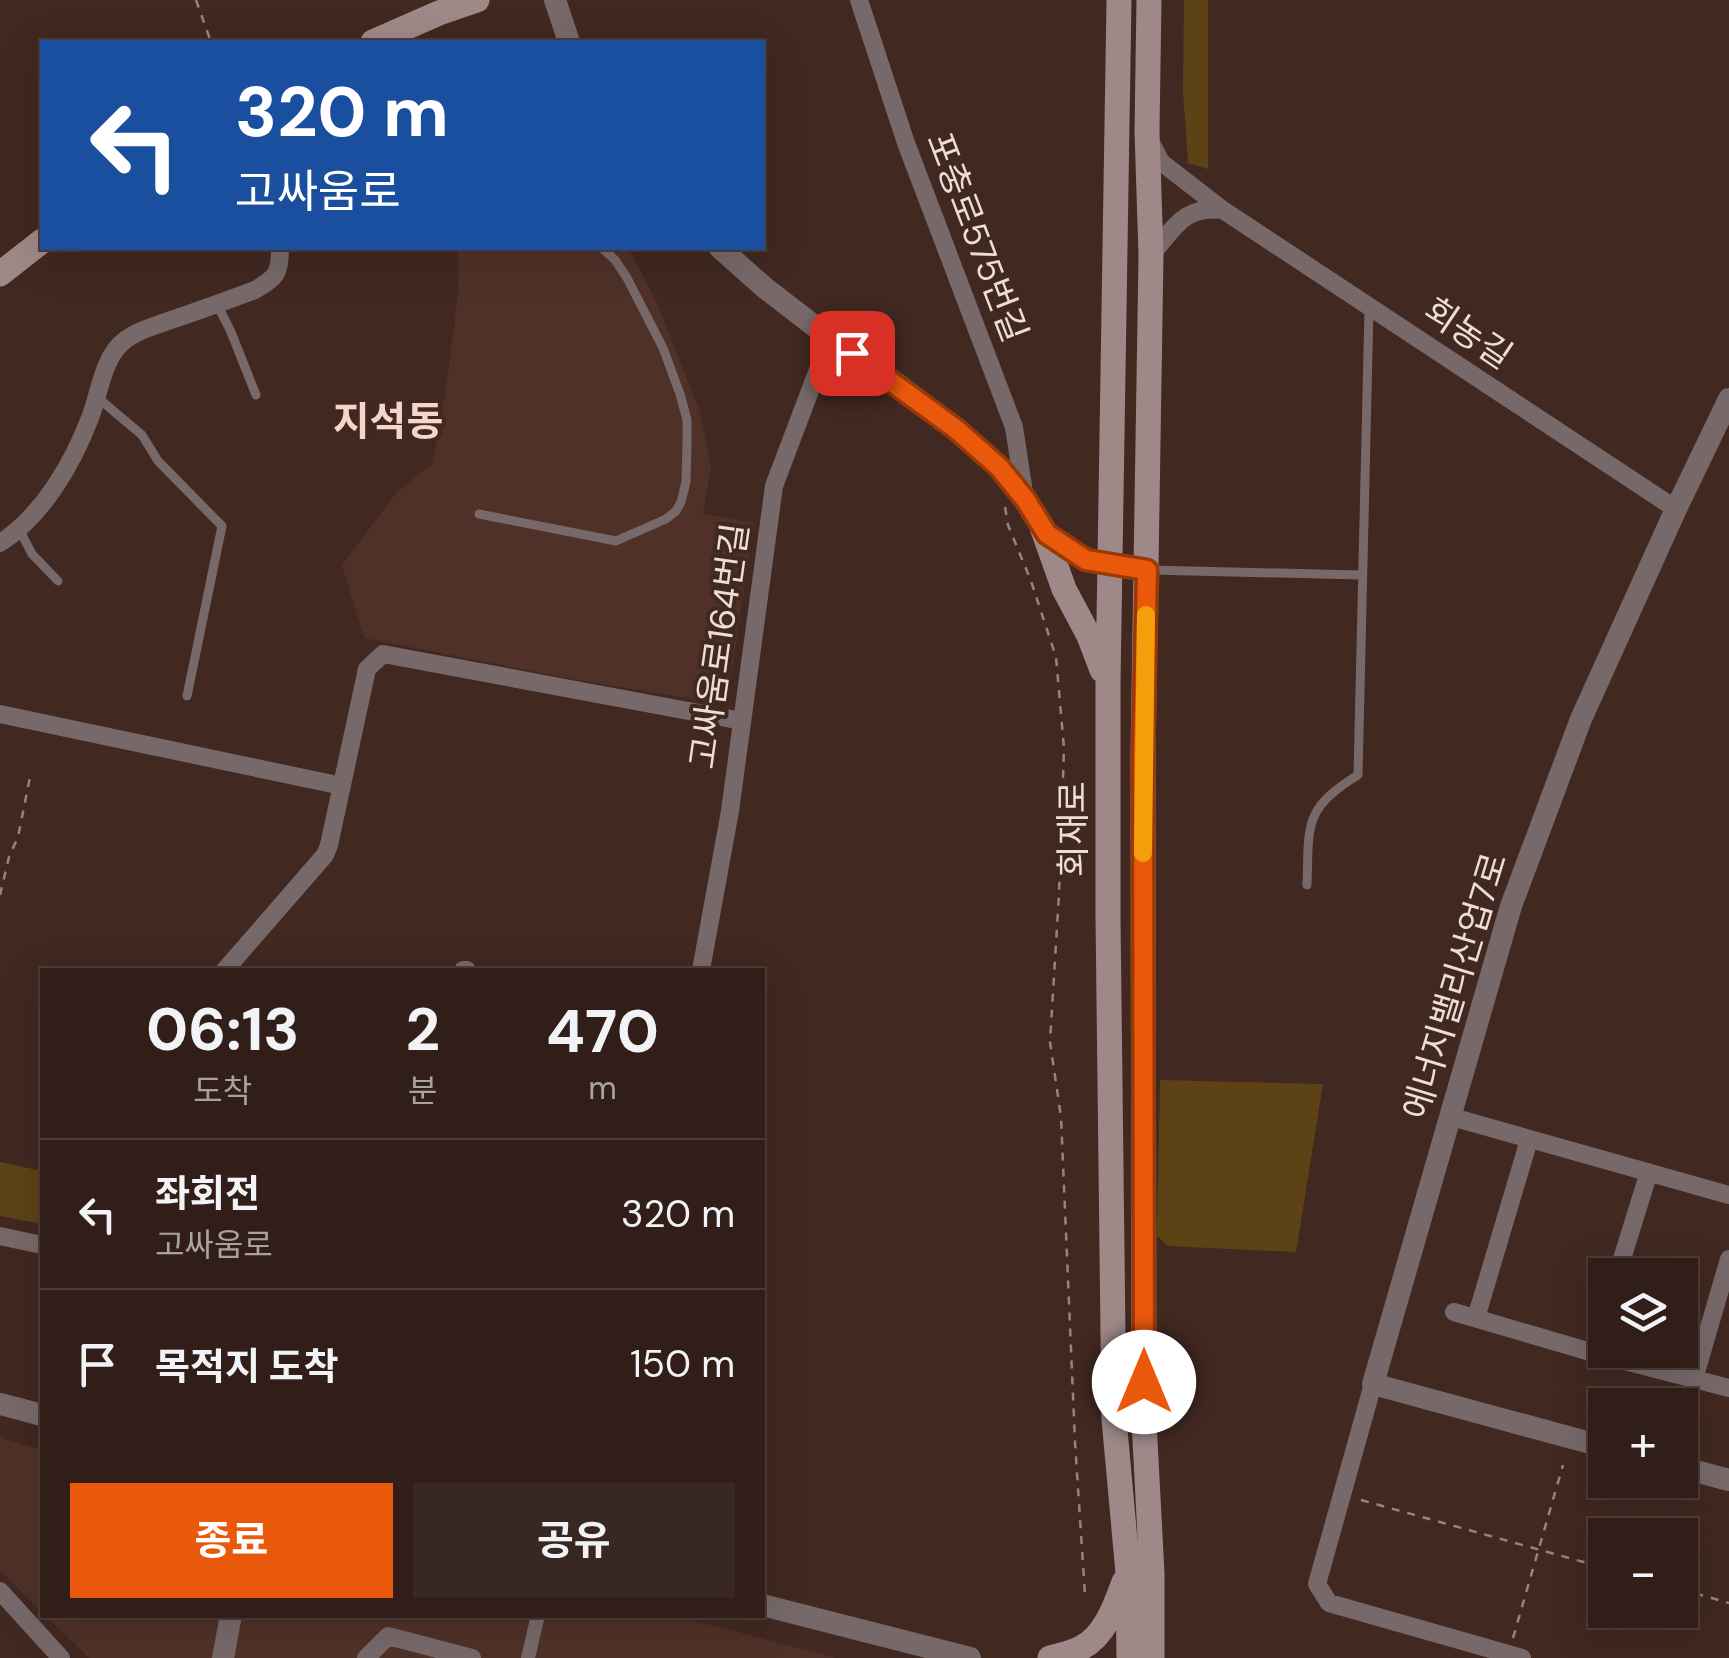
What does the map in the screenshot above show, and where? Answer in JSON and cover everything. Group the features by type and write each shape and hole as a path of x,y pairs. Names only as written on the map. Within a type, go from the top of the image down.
{"main road":[{"path":"378,40 476,0"},
{"name":"회재로","path":"1119,0 1108,683 1114,1419 1128,1573 1129,1658"},
{"name":"회재로","path":"1148,0 1151,255 1143,755 1144,1421 1152,1658"},
{"path":"0,274 40,244"},
{"path":"1042,527 1064,589 1108,683"},
{"path":"1050,1658 1082,1648 1099,1633 1128,1573"}],"street":[{"path":"555,0 568,40"},
{"name":"포충로575번길","path":"859,0 906,143 1014,427 1015,502"},
{"name":"회농길","path":"1147,131 1161,162 1224,210 1676,508"},
{"path":"1151,255 1186,216 1203,209 1224,210"},
{"path":"0,543 43,503 66,468 89,421 104,373 121,343 142,330 255,290 278,273 280,250"},
{"path":"722,250 830,338 956,429 999,467 1015,502 1047,534 1086,560 1147,570"},
{"name":"고싸움로164번길","path":"701,968 730,811 774,486 830,338"},
{"name":"에너지밸리산업7로","path":"1373,1384 1518,887 1581,719 1729,399"},
{"path":"227,968 325,856 366,669 383,654 742,721"},
{"path":"0,714 342,786"},
{"path":"1452,1117 1729,1195"},
{"path":"1476,1318 1529,1140"},
{"path":"1622,1258 1648,1172"},
{"path":"0,1236 40,1245"},
{"path":"1694,1378 1729,1259"},
{"path":"1454,1312 1588,1351"},
{"path":"1654,1368 1729,1388"},
{"path":"1515,1656 1328,1603 1317,1584 1373,1384 1588,1442"},
{"path":"0,1404 40,1414"},
{"path":"1698,1472 1729,1480"},
{"path":"0,1592 61,1658"},
{"path":"765,1606 970,1658"},
{"path":"223,1658 230,1618"},
{"path":"528,1658 537,1618"},
{"path":"366,1658 388,1636 472,1658"}],"lane":[{"path":"479,514 616,541 666,519 682,502 688,443 680,394 663,348 634,290 604,250"},
{"path":"217,304 256,394"},
{"path":"1307,885 1311,820 1322,801 1358,775 1369,306"},
{"path":"97,397 142,435 158,461 222,526 187,696"},
{"path":"19,529 32,554 58,581"},
{"path":"1147,570 1361,575"}],"path":[{"path":"196,0 210,40"},
{"path":"1015,502 1008,525 1056,657 1064,748 1050,1042 1061,1117 1085,1595"},
{"path":"0,895 18,838 31,772"},
{"path":"1515,1656 1538,1550 1563,1465"},
{"path":"1344,1495 1588,1563"},
{"path":"1698,1594 1729,1603"}],"shaded area":[{"path":"1184,0 1208,0 1208,169 1188,163 1183,91"},
{"path":"458,250 626,250 633,256 658,305 700,412 711,466 703,514 754,523 728,698 723,704 364,638 342,565 397,492 433,463 458,295"},
{"path":"1160,1080 1323,1084 1296,1252 1168,1246 1157,1236"},
{"path":"0,1162 40,1171 40,1224 0,1216"},
{"path":"0,1438 40,1449 40,1610 0,1570"},
{"path":"48,1618 683,1618 836,1658 89,1658"}],"slow traffic":[{"path":"1143,853 1146,615"}],"district":[{"name":"지석동","path":"388,421"}],"route":[{"path":"852,353 956,429 999,467 1047,534 1086,560 1147,570 1143,755 1144,1382"}]}
